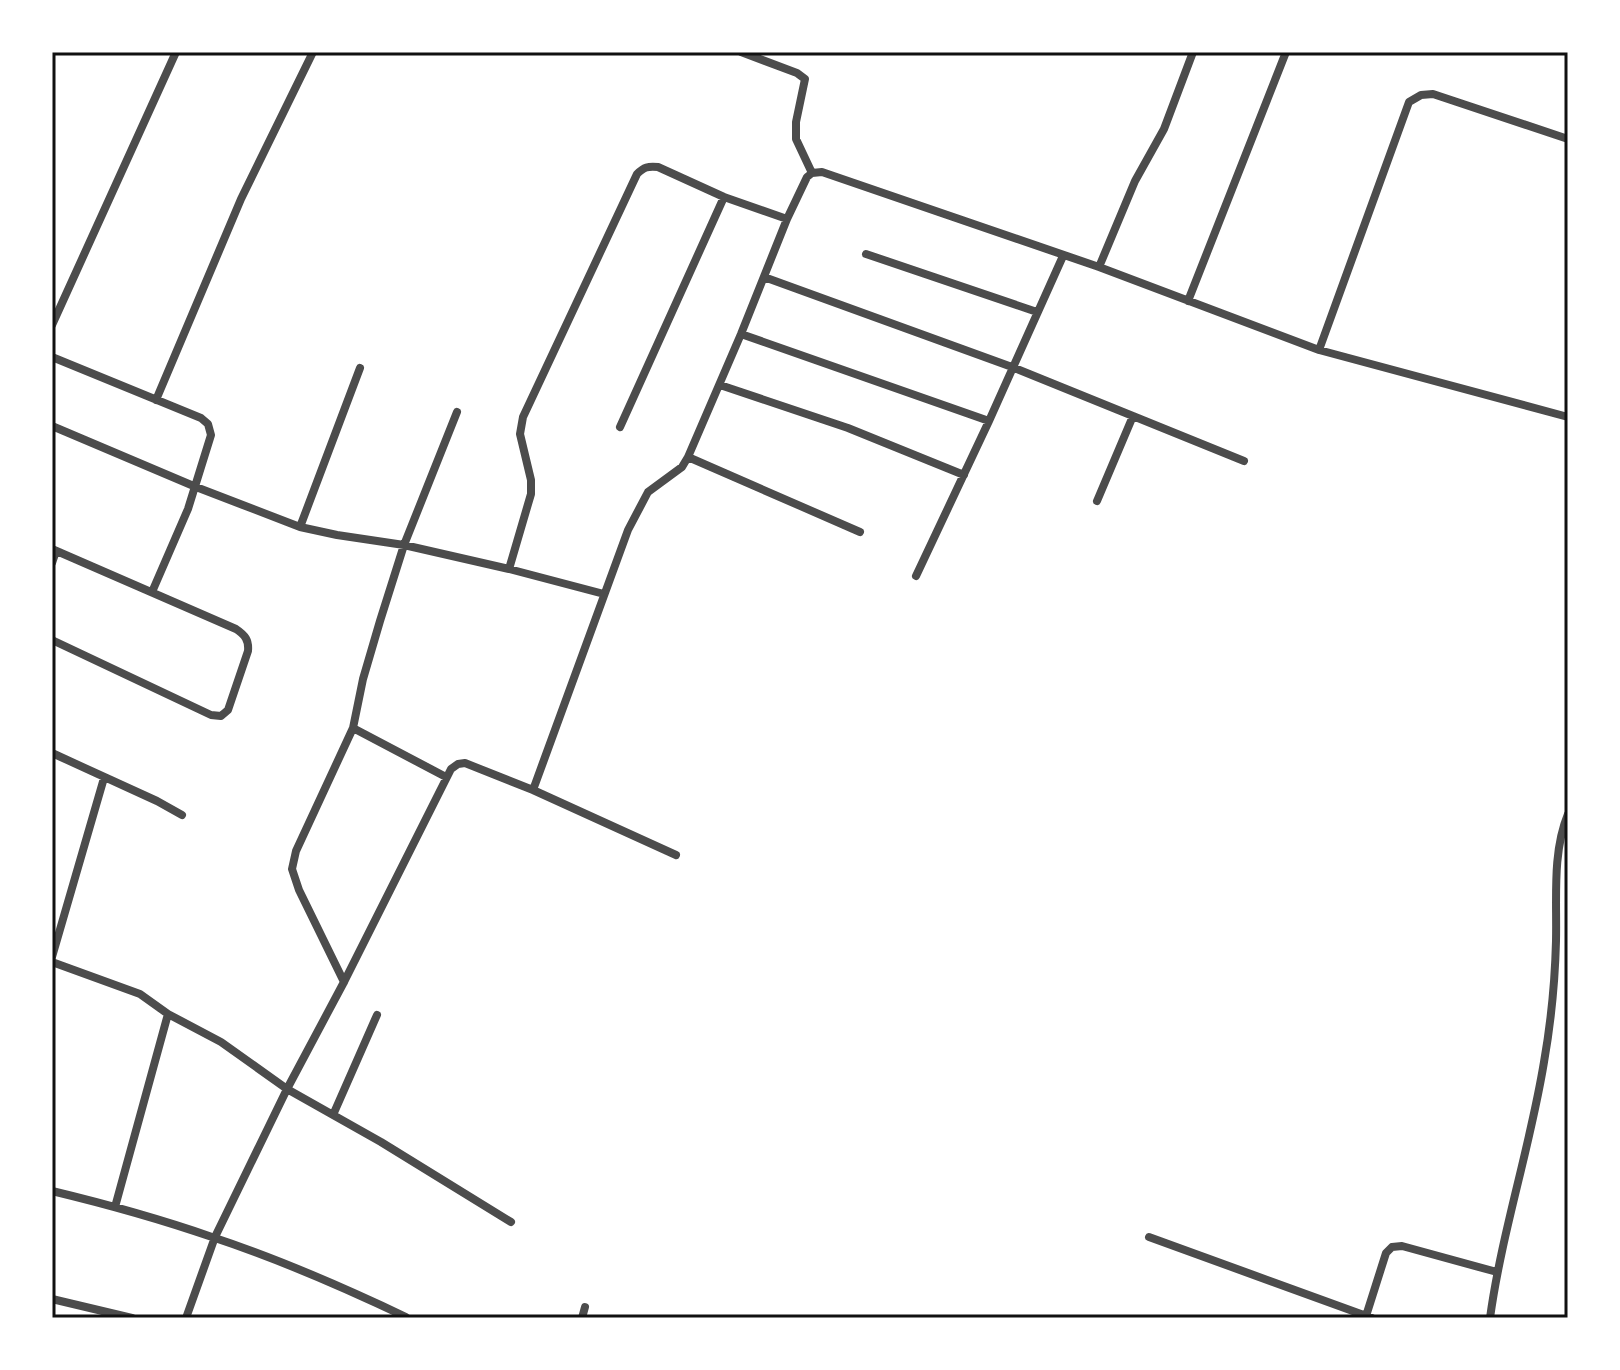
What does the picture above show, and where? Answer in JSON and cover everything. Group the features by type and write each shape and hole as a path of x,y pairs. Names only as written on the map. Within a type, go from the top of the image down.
{"street":[{"path":"52,325 176,52"},
{"path":"156,400 241,199 313,52"},
{"path":"741,52 763,56 803,75 805,79 796,122 796,139 812,173"},
{"path":"1099,267 1135,181 1164,129 1193,52"},
{"path":"1188,301 1286,52"},
{"path":"1319,350 1409,102 1421,95 1433,94 1568,139"},
{"path":"509,569 531,494 528,464 520,434 523,417 637,174 649,166 658,167 724,197 787,219"},
{"path":"533,790 628,530 648,492 682,467 688,457 787,219 807,177 812,173 822,172 1099,267 1319,350 1568,417"},
{"path":"620,427 724,197"},
{"path":"866,254 1037,312"},
{"path":"916,576 1063,256"},
{"path":"764,277 1012,367 1244,461"},
{"path":"741,334 989,421"},
{"path":"52,357 201,418 208,424 211,435 196,487 152,592"},
{"path":"300,527 360,368"},
{"path":"720,385 848,428 964,475"},
{"path":"344,982 299,890 292,869 296,851 353,728 369,658 404,545 457,412"},
{"path":"1097,501 1133,416"},
{"path":"52,426 300,527 404,545 604,594"},
{"path":"688,457 860,532"},
{"path":"52,563 54,550 236,629 245,635 249,644 228,710 221,716 211,715 52,640"},
{"path":"353,728 446,777"},
{"path":"52,753 182,815"},
{"path":"186,1318 215,1237 451,769 465,763 533,790 676,855"},
{"path":"104,778 54,942 52,960 140,994 168,1014 221,1042 287,1089 381,1142 511,1222"},
{"path":"1490,1318 1497,1272 1544,1062 1555,978 1557,860 1568,814"},
{"path":"115,1207 168,1014"},
{"path":"333,1115 377,1015"},
{"path":"52,1191 215,1237 343,1287 406,1317"},
{"path":"1149,1237 1369,1317 1386,1253 1392,1247 1402,1246 1497,1272"},
{"path":"52,1299 132,1318"},
{"path":"582,1318 585,1307"}]}
